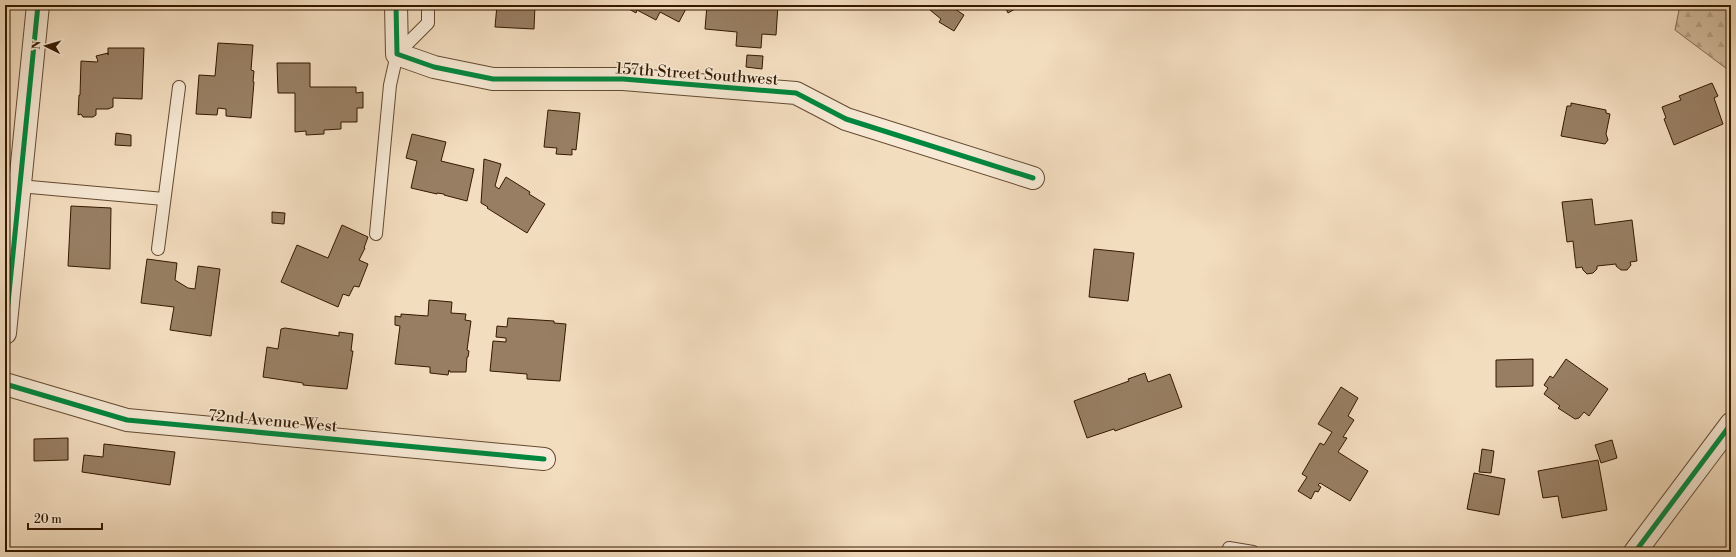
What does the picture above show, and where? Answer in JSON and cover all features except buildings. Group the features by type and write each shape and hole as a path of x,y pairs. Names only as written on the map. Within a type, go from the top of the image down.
{"street":[{"path":"5,333 38,5"},
{"path":"396,5 397,54"},
{"name":"157th Street Southwest","path":"397,54 434,66 494,79 623,80 796,93 846,118 1033,178"},
{"name":"72nd Avenue West","path":"5,384 127,420 544,459"},
{"path":"1635,552 1731,424"}],"lane":[{"path":"376,234 390,85 397,54 428,23 428,5"},
{"path":"158,249 179,87"},
{"path":"19,186 164,199"},
{"path":"1229,548 1253,552"}],"green space":[{"path":"1680,5 1731,5 1731,72 1675,30"}],"cycle path":[{"path":"5,333 38,5"},
{"path":"396,5 397,54 434,67 493,79 623,79 796,93 846,119 1033,178"},
{"path":"5,384 127,420 544,459"},
{"path":"1635,552 1731,424"}]}
